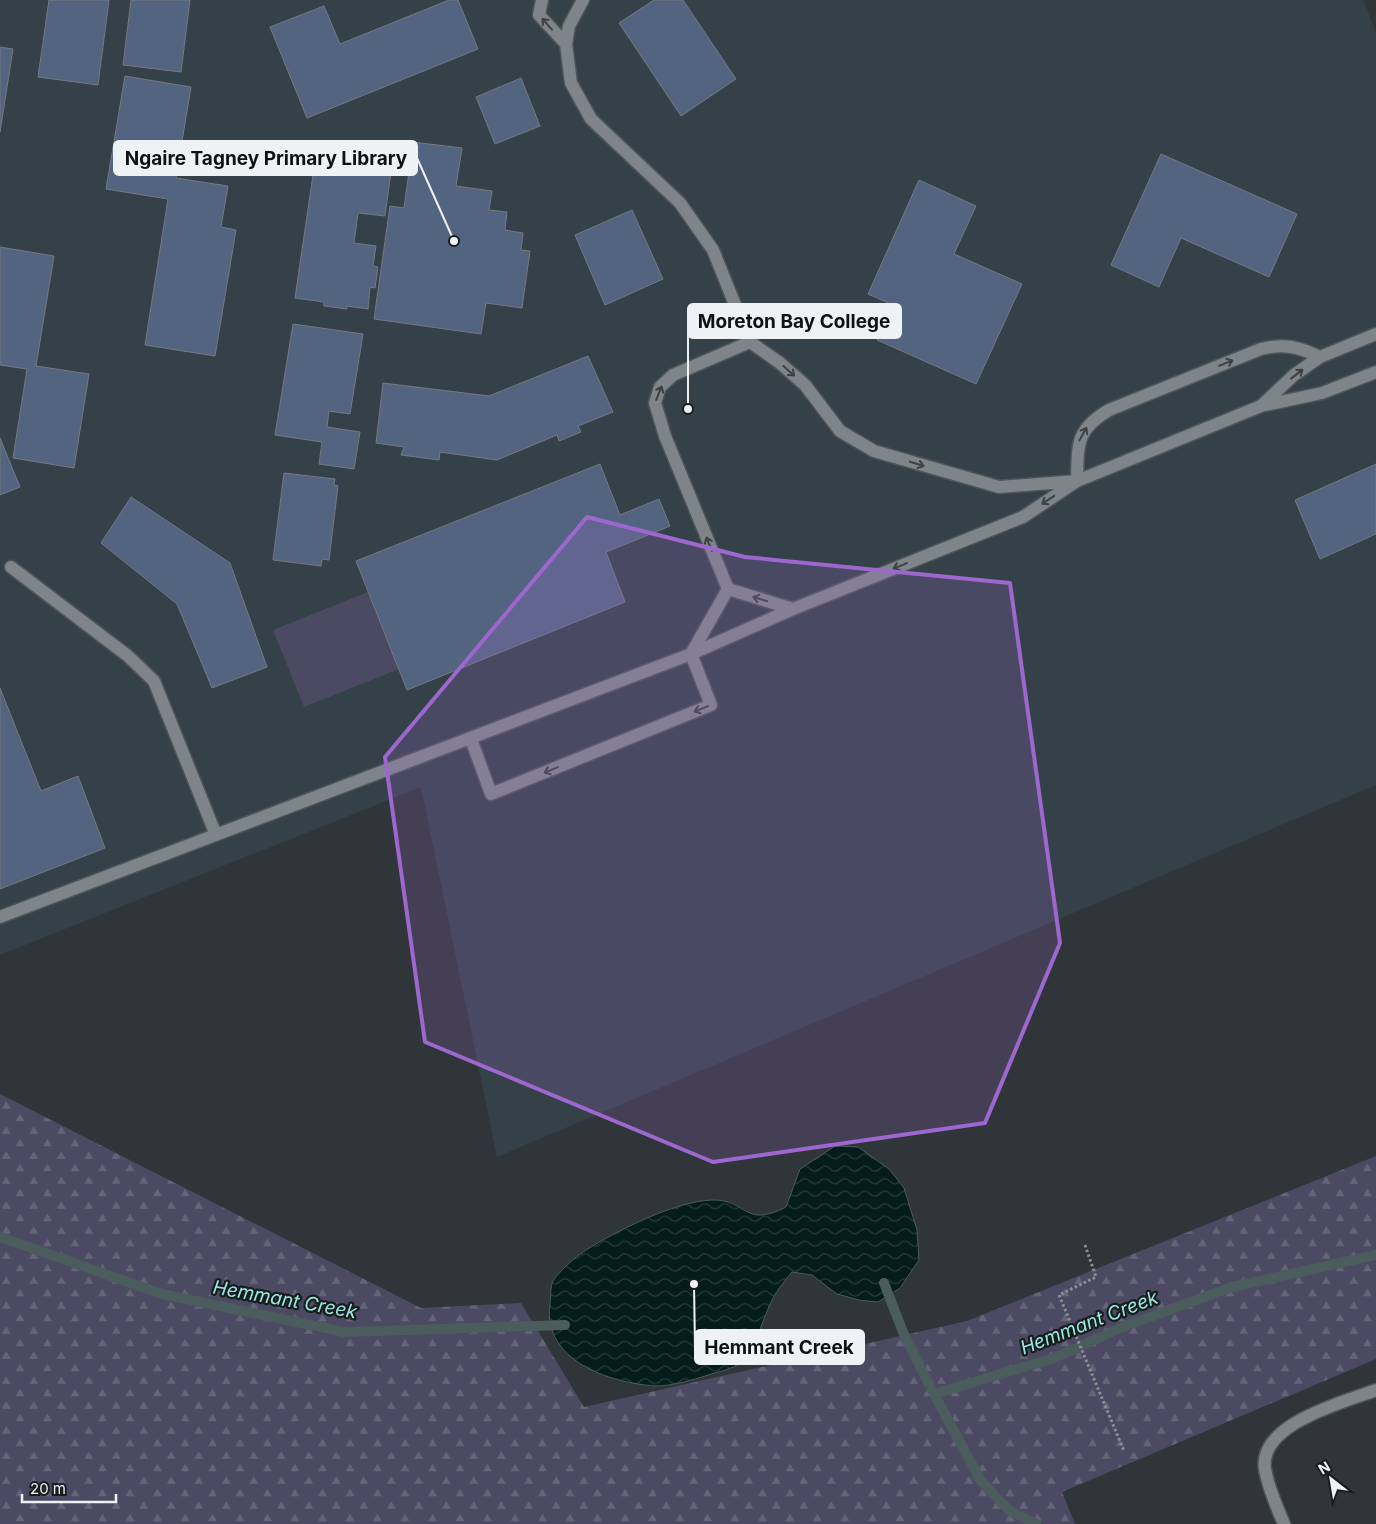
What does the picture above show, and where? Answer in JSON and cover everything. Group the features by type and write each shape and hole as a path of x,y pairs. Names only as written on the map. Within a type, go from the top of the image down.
{"street":[{"path":"542,0 539,14 566,44"},
{"path":"583,0 569,26 566,44 571,82 591,119 680,203 713,250 750,342 780,363 805,386 840,431 874,451 999,487 1077,481"},
{"path":"1260,406 1294,375 1320,357 1376,334"},
{"path":"728,589 665,436 655,403 660,387 673,375 750,342"},
{"path":"1077,481 1078,443 1084,429 1094,418 1109,410 1269,347 1288,346 1320,357"},
{"path":"0,917 691,654 793,609 1023,517 1077,481 1260,406 1322,393 1376,372"},
{"path":"11,567 128,656 154,680 216,835"},
{"path":"728,589 793,609"},
{"path":"691,654 728,589"},
{"path":"471,739 492,794 711,705 691,654"},
{"path":"1284,1524 1264,1468 1268,1449 1279,1435 1304,1417 1376,1390"}],"path":[{"path":"1084,1245 1096,1277 1059,1295 1124,1451"}],"highlighted area":[{"path":"587,517 745,557 1010,583 1060,943 985,1123 713,1162 425,1042 385,757"}],"shaded area":[{"path":"0,0 1363,0 1376,32 1376,785 497,1157 421,787 0,955"}],"green space":[{"path":"368,592 399,669 304,707 273,630"},
{"path":"0,1094 421,1308 521,1303 584,1407 967,1321 1376,1156 1376,1359 1062,1492 1075,1524 0,1524"}],"water":[{"path":"835,1146 858,1147 889,1169 904,1188 917,1230 919,1260 900,1288 878,1302 859,1300 837,1294 812,1275 792,1272 776,1293 752,1347 740,1363 725,1370 689,1381 668,1385 638,1384 600,1374 568,1354 557,1340 550,1324 552,1283 569,1263 580,1254 608,1237 662,1212 697,1202 724,1201 753,1214 772,1213 786,1207 800,1169"}],"building":[{"path":"49,0 109,0 98,85 38,77"},
{"path":"131,0 190,0 181,72 123,65"},
{"path":"449,0 458,0 478,49 307,118 270,27 324,6 340,44"},
{"path":"654,0 683,0 736,79 681,116 619,23"},
{"path":"0,47 13,49 0,132"},
{"path":"125,76 191,87 176,178 228,186 221,227 236,230 215,356 145,345 168,199 106,189"},
{"path":"521,78 540,126 495,144 476,97"},
{"path":"318,141 368,148 366,160 392,164 385,216 358,213 354,243 376,246 373,266 378,267 375,288 370,287 368,309 347,306 347,309 324,306 324,302 295,298"},
{"path":"413,142 462,148 456,186 492,191 489,210 507,212 505,230 523,233 521,250 530,251 522,308 486,303 481,334 374,319 390,206 404,208"},
{"path":"1161,154 1297,214 1269,277 1181,238 1159,287 1111,265"},
{"path":"919,180 976,206 954,254 1022,284 976,384 877,340 893,305 868,294"},
{"path":"632,210 663,279 605,305 575,235"},
{"path":"0,247 54,256 36,366 89,374 74,468 13,458 27,369 0,365"},
{"path":"293,324 363,334 350,414 329,411 327,427 360,432 354,469 319,464 322,442 275,435"},
{"path":"588,356 613,412 578,426 581,432 559,441 557,435 497,460 440,452 439,460 401,455 404,447 376,443 383,383 489,396"},
{"path":"0,438 20,487 0,495"},
{"path":"600,464 620,515 659,499 670,526 606,552 625,602 407,690 356,561"},
{"path":"1376,464 1376,534 1320,559 1295,500"},
{"path":"284,473 335,479 334,485 338,486 329,560 322,559 321,566 273,560"},
{"path":"131,497 230,563 267,667 212,688 177,604 101,543"},
{"path":"0,688 41,791 78,776 105,848 0,889"}],"waterway":[{"name":"Hemmant Creek","path":"0,1237 162,1294 344,1332 565,1325"},
{"name":"Hemmant Creek","path":"884,1283 903,1332 934,1394 1054,1358 1125,1326 1232,1287 1376,1255"},
{"path":"934,1394 981,1481 1010,1511 1036,1524"}],"place":[{"name":"Ngaire Tagney Primary Library","path":"454,241"},
{"name":"Moreton Bay College","path":"688,409"},
{"name":"Hemmant Creek","path":"694,1284"}]}
